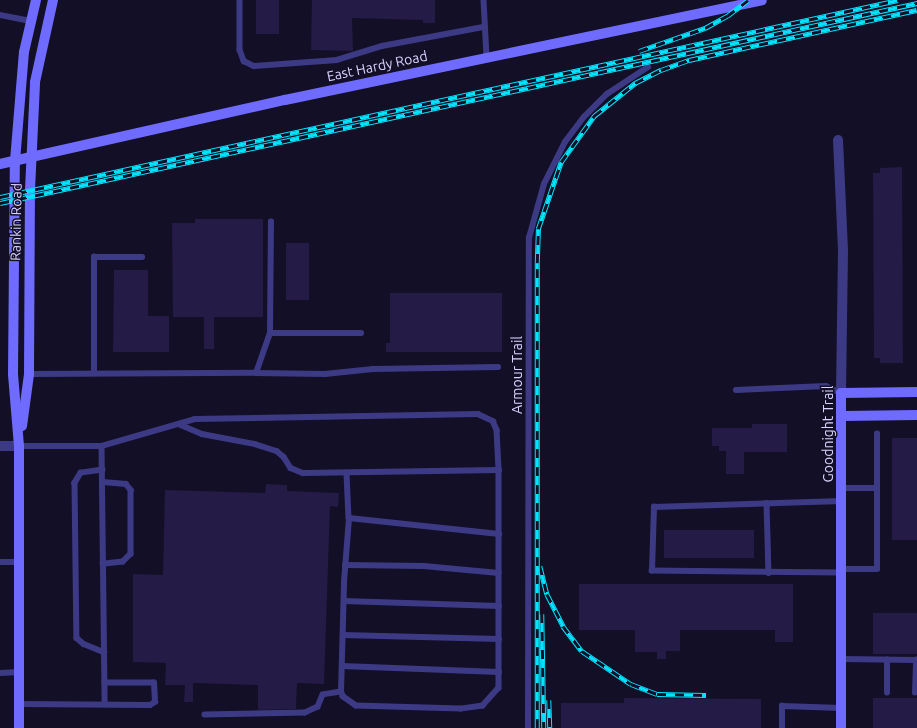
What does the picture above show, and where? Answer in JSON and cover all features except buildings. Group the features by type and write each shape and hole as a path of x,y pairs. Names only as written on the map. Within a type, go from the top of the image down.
{"main road":[{"name":"Rankin Road","path":"19,728 19,446 13,374 15,161 19,94 30,21 36,0"},
{"name":"Rankin Road","path":"19,446 29,374 32,157 35,82 53,0"},
{"name":"East Hardy Road","path":"0,164 730,4 762,0"},
{"path":"842,393 917,392"},
{"name":"Goodnight Trail","path":"841,728 842,393"},
{"path":"842,416 917,415"}],"street":[{"name":"Goodnight Trail","path":"838,140 843,250 842,393"},
{"path":"0,446 19,446"}],"lane":[{"path":"240,0 240,50 244,61 254,66 337,60 382,46 484,27"},
{"path":"484,0 484,27 487,57"},
{"path":"0,15 30,21"},
{"name":"Armour Trail","path":"528,728 529,246 531,226 547,176 574,129 607,94 648,67"},
{"path":"256,373 270,333 271,222"},
{"path":"94,373 94,257 142,257"},
{"path":"270,333 361,333"},
{"path":"29,374 325,374 373,369 498,367"},
{"path":"736,390 826,386 842,393"},
{"path":"19,446 102,446 181,425 195,419 478,414 493,421 497,430 499,470 499,688 483,706 430,709 356,706 343,697 341,692 345,565 349,518 347,474"},
{"path":"181,425 202,434 256,444 277,451 296,471 314,474 499,470"},
{"path":"842,501 654,507 652,571 769,573 877,569 877,434"},
{"path":"102,446 105,704"},
{"path":"102,470 81,473 75,483 77,638 84,644 104,652"},
{"path":"103,482 126,484 130,487 131,498 131,554 123,562 103,564"},
{"path":"842,488 877,488"},
{"path":"767,503 769,573"},
{"path":"349,518 498,534"},
{"path":"0,562 20,562"},
{"path":"345,565 424,566 499,573"},
{"path":"344,601 499,606"},
{"path":"343,635 499,639"},
{"path":"841,659 916,660 916,693"},
{"path":"886,693 887,660"},
{"path":"342,666 499,672"},
{"path":"0,673 20,672"},
{"path":"19,704 153,704 156,685 150,681 104,683"},
{"path":"205,715 305,713 318,707 323,695 341,692"},
{"path":"782,728 782,706 841,708"}],"railway":[{"path":"639,51 705,28 727,16 748,0"},
{"path":"0,197 898,0"},
{"path":"0,203 917,3"},
{"path":"537,728 538,229 561,162 594,116 635,83 661,70 689,60 917,10"},
{"path":"540,566 547,594 563,626 582,651 631,684 657,694 706,695"},
{"path":"542,614 544,728"},
{"path":"549,700 550,728"}]}
